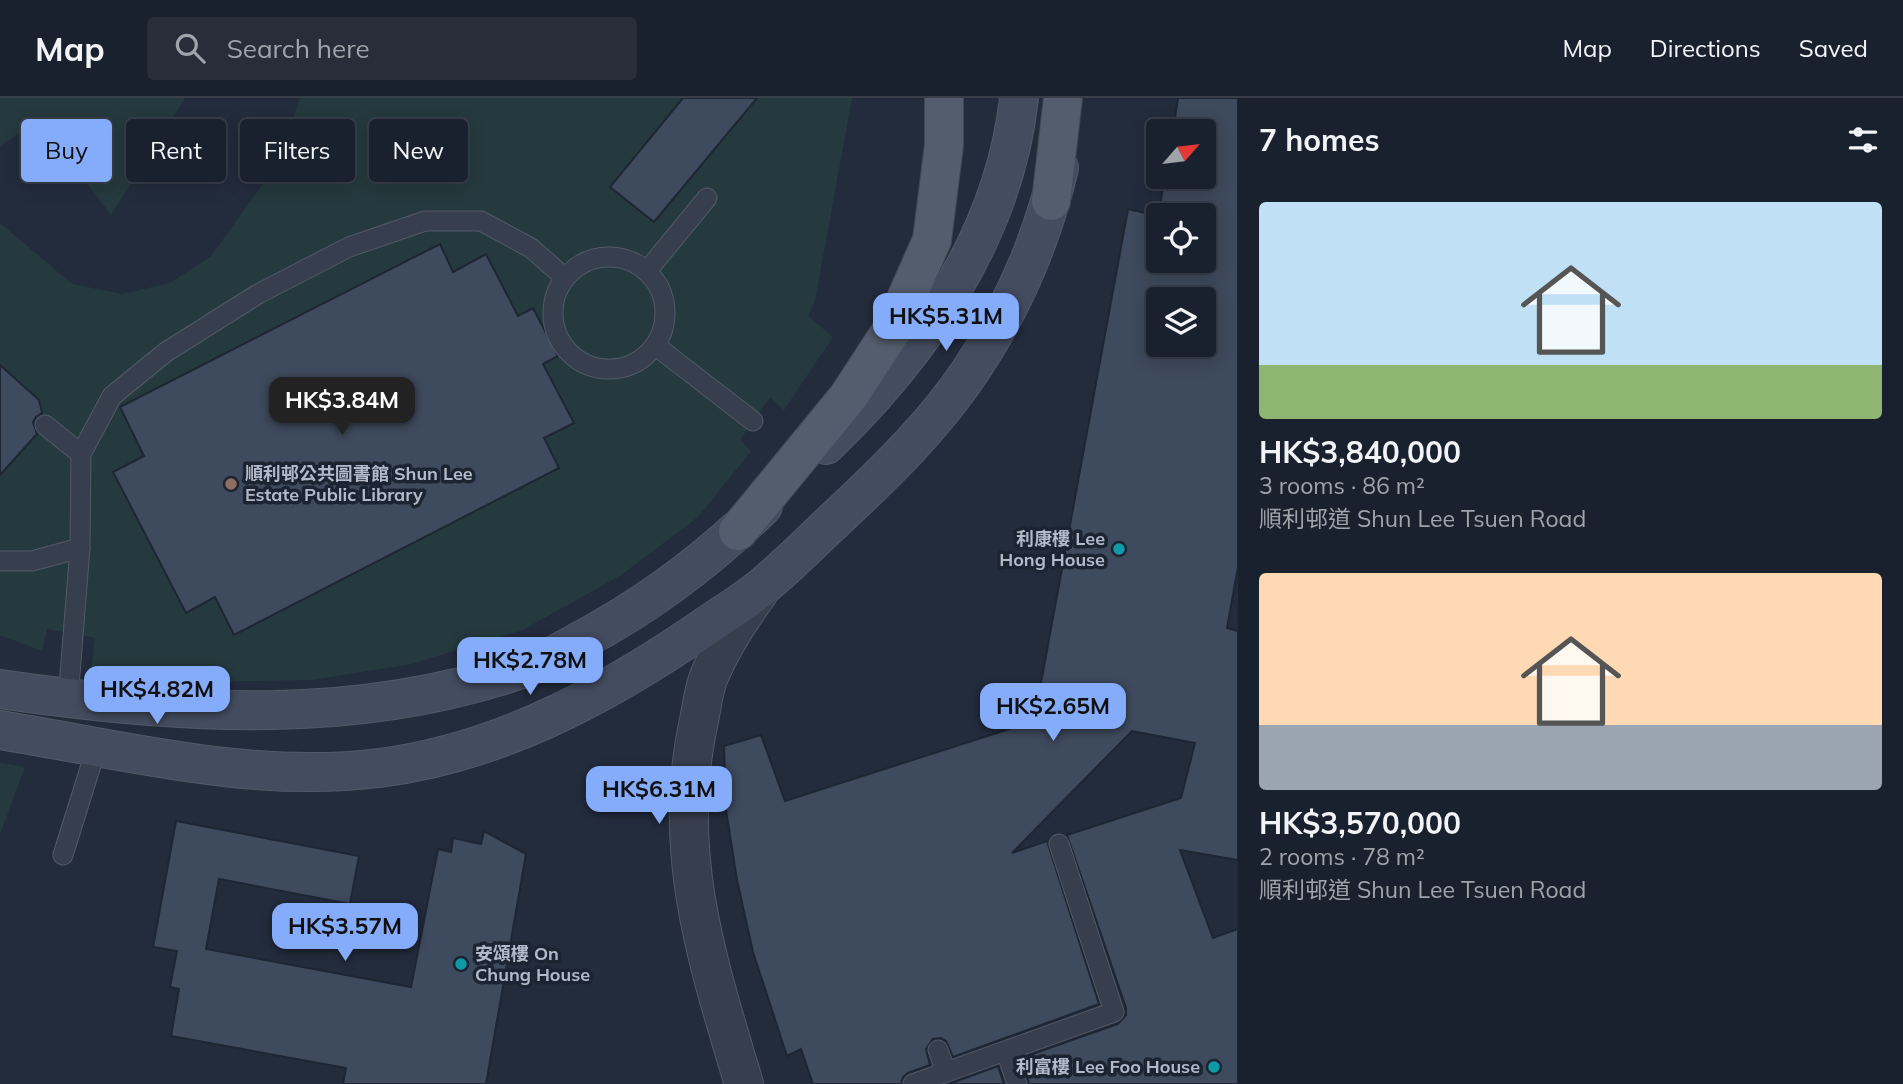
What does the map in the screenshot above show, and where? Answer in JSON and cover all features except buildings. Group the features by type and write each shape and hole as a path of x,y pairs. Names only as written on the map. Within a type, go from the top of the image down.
{"main road":[{"path":"737,531 848,397 893,328 932,240 944,145 944,98"},
{"path":"0,689 68,699 174,709 328,708 397,701 464,687 540,662 609,626 677,580 737,531 864,408 902,363 958,280 989,213 1010,147 1019,98"},
{"path":"1051,201 1063,98"},
{"path":"0,730 194,763 276,772 378,768 432,759 476,747 532,726 585,701 668,652 762,587 913,443 971,370 1029,261 1051,201 1076,98"}],"street":[{"path":"744,1084 707,961 694,897 688,839 690,783 693,750 709,677 733,628 762,587"}],"lane":[{"path":"647,271 707,198"},
{"path":"68,699 80,548 81,454 112,396 166,352 258,294 349,247 425,221 481,221 531,248 565,278"},
{"path":"605,257 632,261 647,271 664,299 666,315 656,346 643,359 627,367 609,370 592,367 576,359 563,346 555,329 553,312 556,294 565,278 579,266 595,258 605,257"},
{"path":"656,346 753,421"},
{"path":"45,425 81,454"},
{"path":"0,561 32,561 80,548"},
{"path":"63,855 97,746"},
{"path":"913,1084 1114,1012 1059,844"},
{"path":"938,1050 946,1072"},
{"path":"1006,1051 1017,1084"}],"green space":[{"path":"0,98 185,98 172,119 126,119 126,182 132,182 111,215 86,182 112,182 112,119 21,119 21,132 0,146"},
{"path":"300,98 852,98 815,301 808,316 833,337 784,410 770,397 740,440 751,451 698,517 621,575 523,630 412,664 311,680 195,682 91,672 95,638 47,629 42,651 0,635 0,223 72,284 122,294 170,283 211,256 264,182 355,182 355,119 293,119"},
{"path":"0,763 25,767 0,834"}],"place":[{"name":"順利邨公共圖書館 Shun Lee Estate Public Library","path":"231,484"},
{"name":"利康樓 Lee Hong House","path":"1119,549"},
{"name":"安頌樓 On Chung House","path":"461,964"},
{"name":"利富樓 Lee Foo House","path":"1214,1067"}]}
